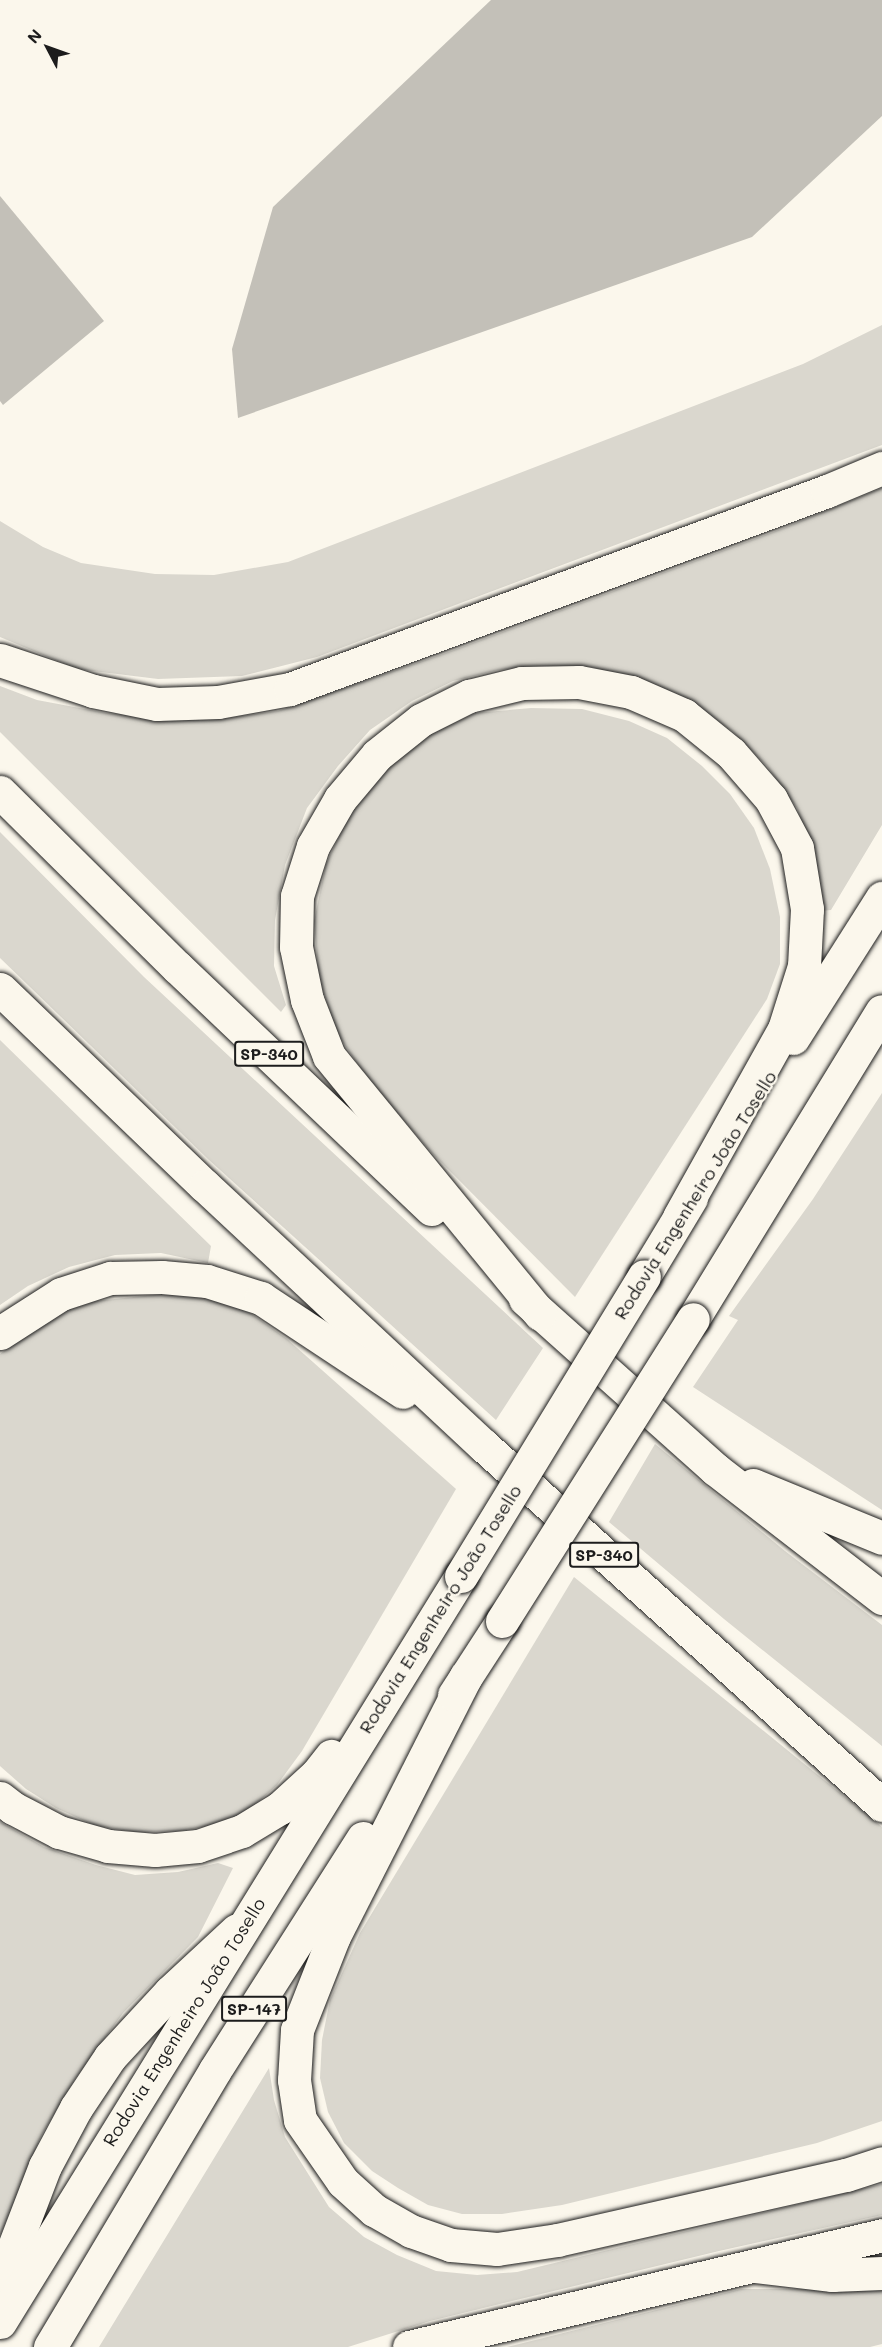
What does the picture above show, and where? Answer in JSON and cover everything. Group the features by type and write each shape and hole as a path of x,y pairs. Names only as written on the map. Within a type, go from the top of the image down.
{"main road":[{"path":"0,660 93,691 157,704 218,702 290,689 827,491 882,468"},
{"path":"540,1314 330,1056 307,1000 296,947 297,896 313,846 340,799 376,755 421,720 469,696 522,683 579,682 631,692 684,715 731,753 771,799 797,848 807,909 804,966 784,1029 679,1217"},
{"name":"SP-340","path":"0,792 177,967 540,1314 715,1469 882,1598"},
{"name":"Rodovia Engenheiro João Tosello","path":"0,2322 461,1576 679,1217 882,898"},
{"name":"SP-340","path":"0,989 205,1186 484,1446 724,1665 882,1777"},
{"path":"721,1273 882,1011"},
{"path":"721,1273 882,1051"},
{"name":"SP-147","path":"50,2347 214,2070 502,1621 721,1273"},
{"path":"0,1333 61,1294 110,1278 162,1277 207,1281 261,1298 484,1446"},
{"path":"715,1469 882,1538"},
{"path":"0,1798 13,1808 59,1832 108,1846 155,1850 198,1846 242,1831 280,1808 317,1774 420,1641"},
{"path":"724,1665 882,1805"},
{"path":"466,1676 334,1936 315,1978 297,2030 294,2080 300,2120 343,2182 374,2210 411,2231 451,2245 496,2248 580,2235 846,2175 882,2163"},
{"path":"0,2283 45,2166 76,2108 110,2057 170,1992 247,1920"},
{"path":"409,2347 882,2235"},
{"path":"748,2265 832,2275 882,2273"}],"shaded area":[{"path":"882,325 882,445 317,657 242,676 158,679 77,669 0,637 0,521 43,547 81,563 155,574 214,575 288,562 803,364"},
{"path":"882,488 882,825 831,910 819,911 810,849 797,808 767,766 732,731 693,703 652,684 591,667 541,666 498,670 453,681 412,701 370,730 338,766 307,808 285,865 275,920 274,966 286,1005 281,1012 0,732 0,686 37,700 106,713 166,720 219,719 278,711 443,654 784,528"},
{"path":"531,708 582,709 629,721 667,738 702,766 730,794 754,828 770,869 780,917 780,964 767,999 575,1297 432,1153 368,1079 338,1035 319,979 314,921 326,864 350,813 379,772 421,739 475,713"},
{"path":"0,832 144,977 543,1348 496,1420 209,1160 0,958"},
{"path":"0,1040 211,1246 208,1263 161,1253 115,1255 69,1267 28,1286 0,1305"},
{"path":"882,1093 882,1510 693,1387 738,1320 729,1316 813,1199"},
{"path":"163,1294 210,1298 250,1313 287,1339 456,1489 302,1751 277,1785 247,1812 215,1825 180,1831 136,1832 96,1826 56,1808 26,1789 0,1766 0,1354 44,1321 86,1302"},
{"path":"655,1444 785,1551 882,1625 882,1746 724,1619 609,1522"},
{"path":"574,1577 882,1827 882,2121 817,2143 562,2205 502,2214 462,2214 428,2205 398,2188 372,2171 344,2143 328,2112 320,2078 322,2040 330,2000 360,1933"},
{"path":"0,1822 44,1847 96,1865 135,1875 178,1872 218,1863 233,1868 198,1937 123,2013 75,2079 41,2136 0,2236"},
{"path":"269,2068 274,2100 285,2137 329,2207 364,2237 397,2255 436,2271 477,2275 517,2272 882,2184 882,2215 719,2251 430,2321 348,2347 99,2347"},
{"path":"882,2284 882,2344 870,2347 507,2347 741,2289 853,2289"}],"building":[{"path":"491,0 882,0 882,116 752,237 238,418 232,349 273,207"},
{"path":"0,196 104,321 3,405 0,401"}]}
